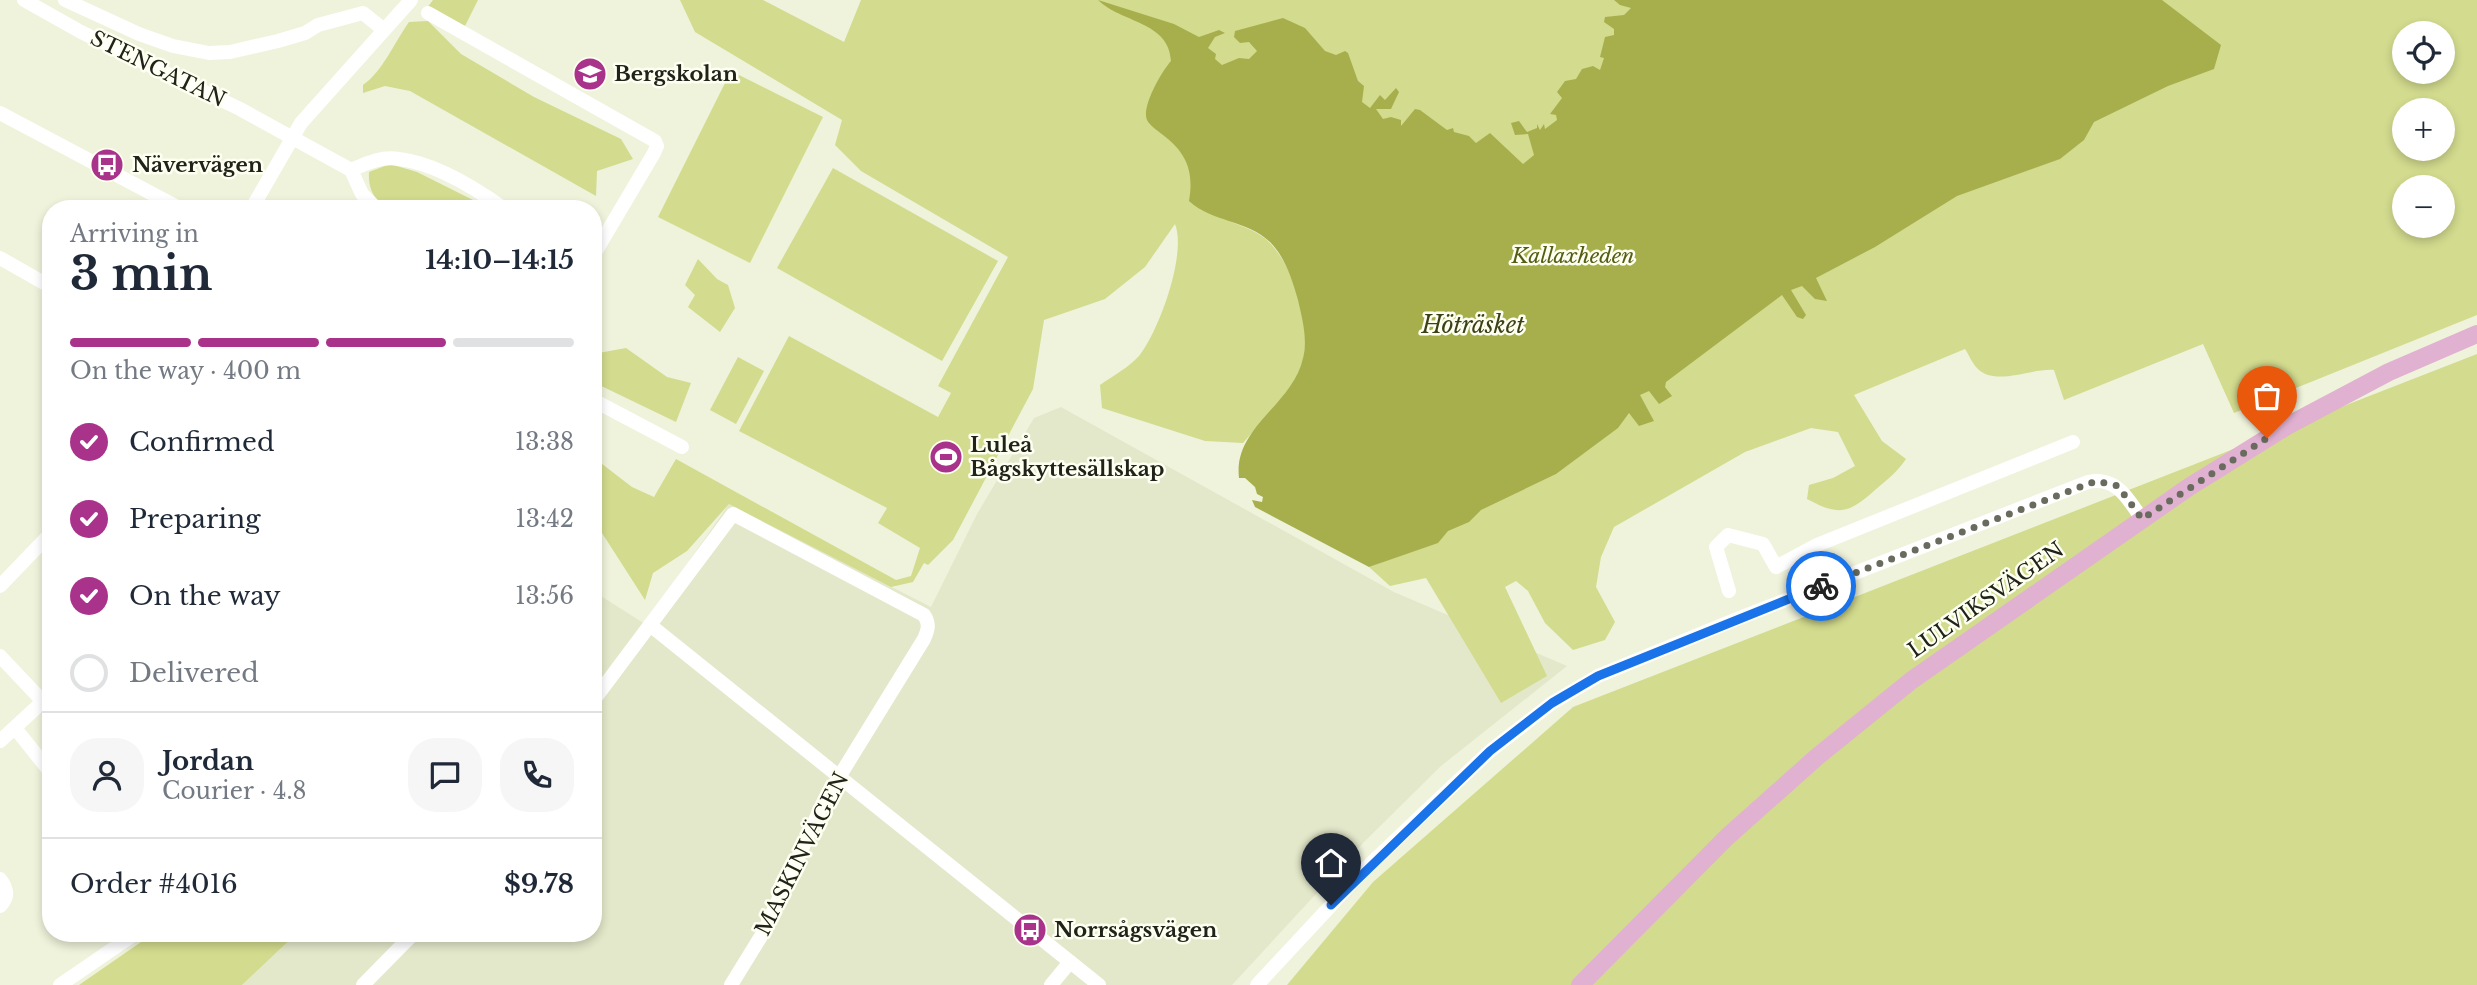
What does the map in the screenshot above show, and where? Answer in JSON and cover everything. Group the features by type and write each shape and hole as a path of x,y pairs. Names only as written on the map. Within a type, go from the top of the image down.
{"main road":[{"name":"LULVIKSVÄGEN","path":"1580,985 1727,837 1818,757 1912,680 2142,519 2287,426 2389,372 2477,334"}],"street":[{"name":"STENGATAN","path":"24,0 351,170"},
{"name":"STENGATAN","path":"65,0 139,34 202,52 230,52 278,41 305,33 318,25 363,13 384,30"},
{"path":"257,200 301,123 411,0"},
{"path":"428,13 655,141 657,146 654,153 602,241"},
{"path":"0,113 164,200"},
{"path":"368,200 362,194 351,170 379,159 400,159 433,170 488,200"},
{"path":"0,258 42,282"},
{"path":"602,405 682,447"},
{"path":"1729,591 1716,547 1728,534 1763,544 1776,567 1817,545 2073,442"},
{"path":"1257,985 1364,870 1490,751 1531,717 1598,676 2088,482 2104,481 2118,486 2142,519"},
{"name":"MASKINVÄGEN","path":"650,625 730,516 738,514 924,615 928,630 839,777 805,839 763,933 730,985"},
{"path":"0,586 42,542"},
{"path":"602,689 650,625 1099,985"},
{"path":"0,656 42,696"},
{"path":"0,741 42,707"},
{"path":"15,728 42,762"},
{"path":"0,878 7,891 6,900 0,906"},
{"path":"60,985 123,942"},
{"path":"363,985 405,942"},
{"path":"1051,985 1070,962"}],"shaded area":[{"path":"1061,407 1394,592 1567,666 1441,766 1364,842 1232,985 242,985 287,942 602,942 602,597 645,624 729,504 931,607 977,514 1034,418"}],"green space":[{"path":"433,0 478,0 465,26 427,8"},
{"name":"Kallaxheden","path":"680,0 763,0 844,42 861,0 2477,0 2477,315 2234,413 2203,344 2064,400 2054,370 1993,376 1977,368 1965,349 1854,395 1882,441 1906,459 1888,479 1850,508 1835,510 1807,499 1809,485 1833,478 1855,466 1838,432 1811,428 1745,452 1614,527 1601,557 1596,587 1615,622 1605,640 1573,650 1545,623 1528,591 1516,581 1505,587 1547,676 1501,703 1426,578 1390,586 1369,567 1411,551 1272,183 1229,221 1262,236 1281,257 1302,307 1305,344 1303,361 1297,376 1279,403 1243,443 1205,441 1102,408 1100,385 1139,356 1155,329 1174,272 1178,237 1175,224 1145,267 1105,299 1044,320 1033,389 953,540 928,565 924,563 913,582 891,587 729,504 687,551 653,573 645,600 602,533 602,464 632,487 654,497 676,459 896,580 911,576 920,548 878,523 887,508 739,431 789,336 938,417 951,393 938,386 1008,257 861,171 835,145 842,120 695,32"},
{"path":"428,21 461,54 534,97 621,139 633,159 597,171 596,196 410,91 385,86 363,93 363,85 382,64 409,22"},
{"path":"731,71 823,117 750,263 658,217"},
{"path":"390,164 417,172 473,200 378,200 373,194 369,172"},
{"path":"833,168 998,261 942,361 777,268"},
{"path":"698,259 717,279 728,285 735,308 720,332 688,307 695,295 685,285"},
{"path":"626,348 667,377 691,383 676,422 602,386 602,352"},
{"path":"2477,354 2477,985 1287,985 1373,882 1573,707"},
{"path":"738,357 764,371 736,424 710,410"},
{"path":"141,942 287,942 242,985 79,985"}],"water":[{"name":"Höträsket","path":"1098,0 1174,24 1199,37 1219,30 1225,33 1215,37 1208,48 1216,54 1215,59 1222,65 1239,58 1249,59 1257,51 1249,42 1240,43 1234,37 1235,31 1283,18 1305,28 1325,51 1336,55 1345,51 1348,53 1358,81 1364,86 1362,102 1370,108 1380,95 1385,100 1396,88 1399,92 1391,109 1376,109 1383,119 1391,117 1401,120 1401,126 1415,109 1420,110 1447,130 1453,128 1454,132 1469,136 1476,143 1490,133 1523,164 1534,155 1528,134 1515,135 1511,123 1519,121 1527,132 1537,128 1537,124 1540,130 1544,124 1545,129 1557,120 1556,115 1550,114 1562,98 1557,92 1565,81 1576,79 1582,69 1593,66 1600,70 1604,58 1600,57 1605,37 1614,35 1614,29 1604,22 1605,17 1624,15 1631,8 1614,0 2162,0 2221,45 2214,69 2168,86 2094,122 2084,140 2060,159 1957,196 1875,247 1816,278 1827,301 1815,299 1802,286 1791,290 1806,315 1803,319 1797,317 1782,295 1666,382 1665,387 1672,396 1659,404 1649,391 1640,395 1654,421 1639,426 1629,413 1618,428 1556,474 1481,510 1469,522 1448,531 1438,543 1369,567 1255,507 1252,500 1262,502 1263,497 1257,494 1255,487 1245,478 1239,478 1240,460 1245,444 1288,389 1303,358 1304,329 1296,292 1284,261 1270,242 1251,229 1208,213 1189,201 1187,164 1178,149 1150,124 1146,114 1153,89 1171,61 1168,48 1153,30 1108,8"}],"way so far":[{"path":"1821,586 2088,482 2108,482 2118,486 2142,519 2267,438"}],"place":[{"name":"Bergskolan","path":"590,74"},
{"name":"Nävervägen","path":"107,165"},
{"name":"Luleå Bågskyttesällskap","path":"946,457"},
{"name":"Norrsågsvägen","path":"1030,930"}],"route":[{"path":"1331,905 1364,870 1490,751 1521,724 1552,703 1598,676 1821,586"}]}
